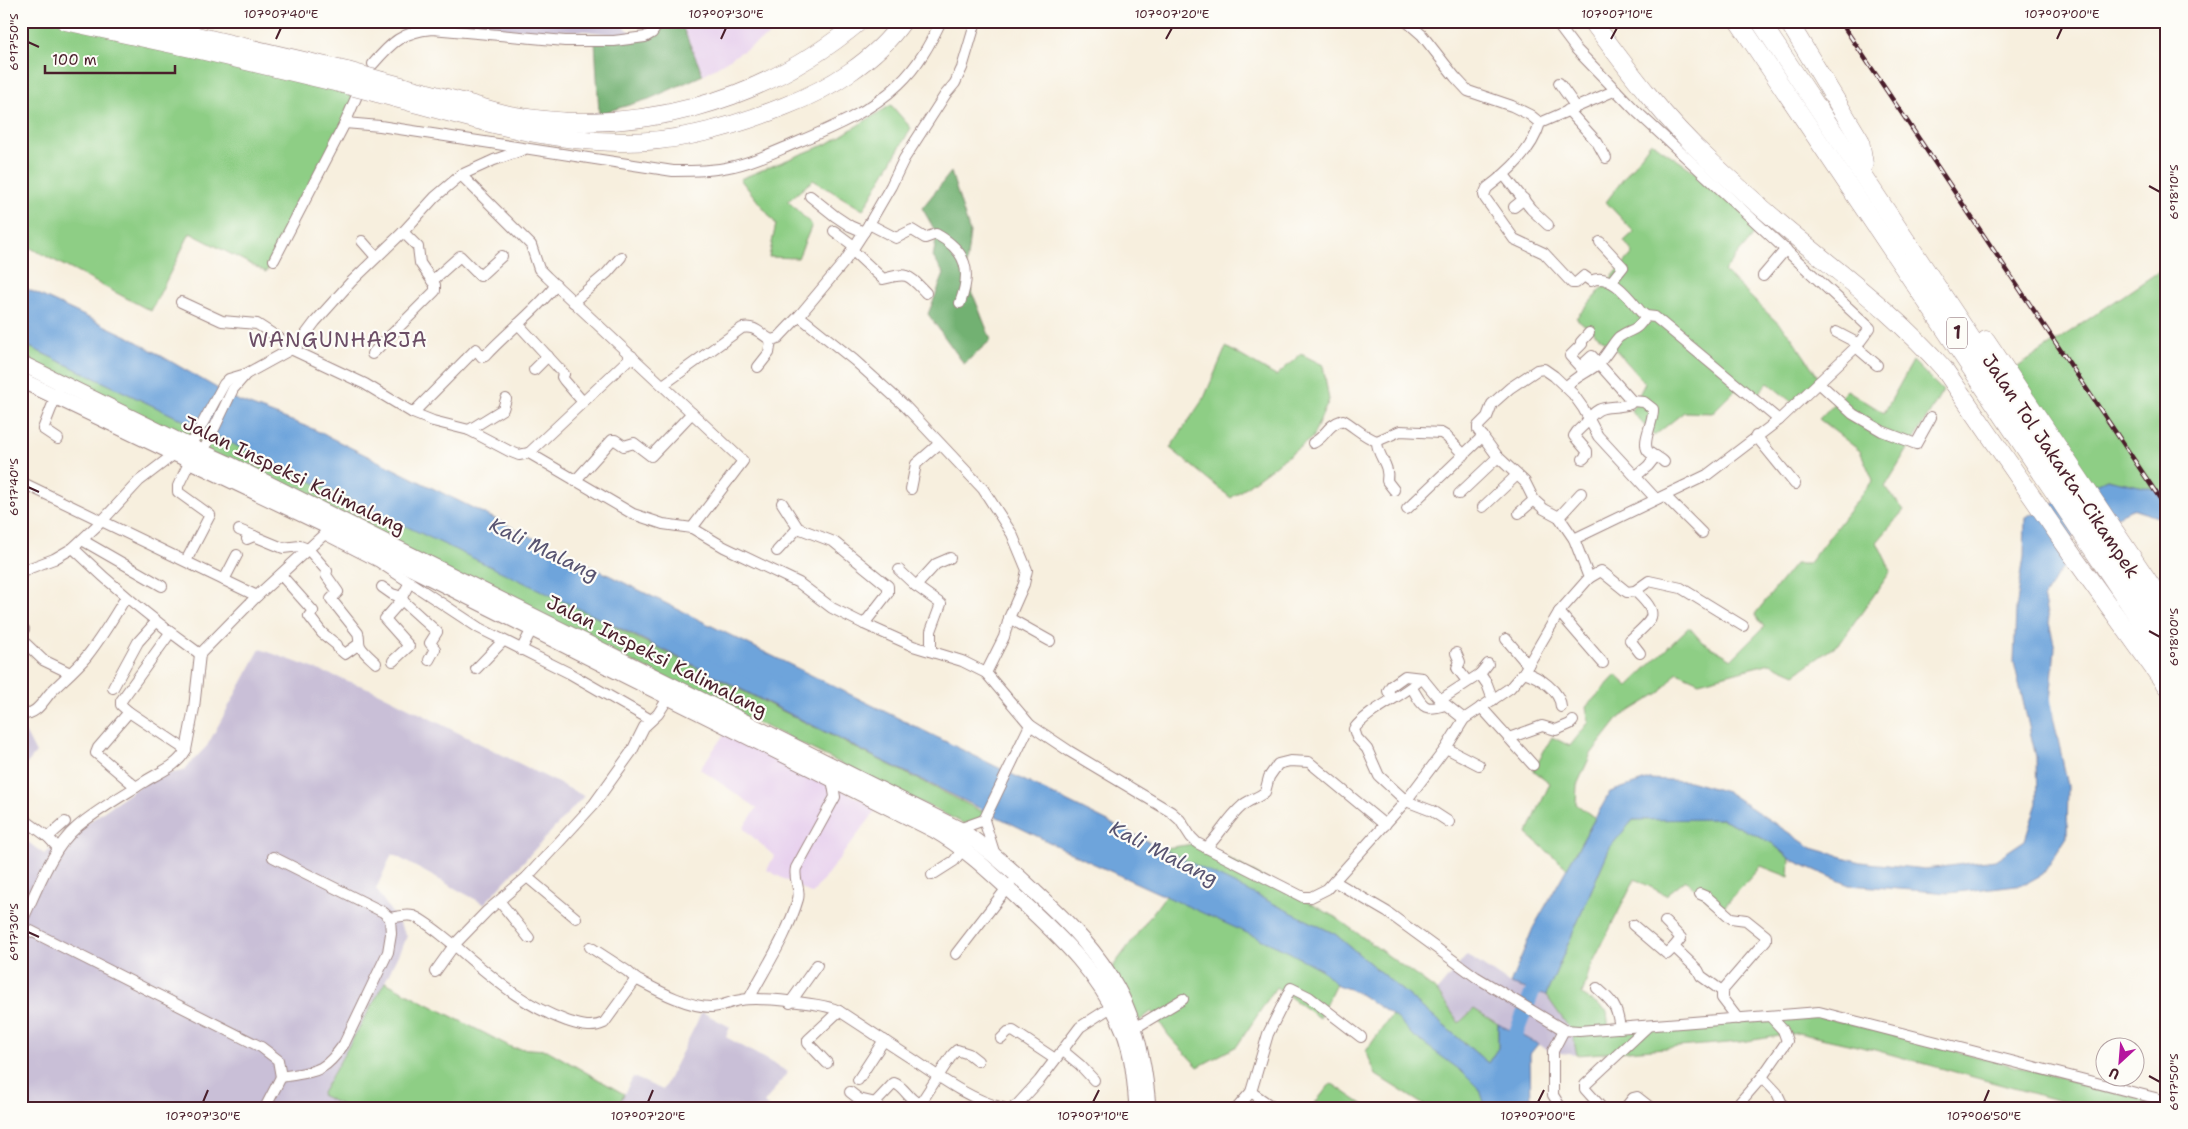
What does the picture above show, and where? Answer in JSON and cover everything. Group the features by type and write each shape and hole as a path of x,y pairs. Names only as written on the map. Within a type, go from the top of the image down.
{"highway":[{"path":"65,21 509,115 552,120 616,121 675,113 723,99 768,81 842,37 860,21"},
{"path":"133,21 349,82"},
{"path":"379,87 506,127 565,138 621,142 683,137 732,126 802,100 829,85 874,54 903,21"},
{"path":"1592,21 1658,106 1708,159 1798,238 1893,315 1944,369 2073,556 2167,687"},
{"name":"Jalan Tol Jakarta–Cikampek","path":"1738,21 1975,378 2167,660"},
{"name":"1","path":"1744,21 2014,417 2167,647"},
{"name":"1","path":"1760,21 2167,632"},
{"name":"Jalan Tol Jakarta–Cikampek","path":"1768,21 2167,609"},
{"path":"1788,21 1860,140 1864,164"}],"main road":[{"name":"Jalan Inspeksi Kalimalang","path":"21,363 59,389 185,445 206,448 671,692 995,855 1076,931 1106,968 1118,1003 1124,1030 1137,1108"},
{"name":"Jalan Inspeksi Kalimalang","path":"21,380 59,389"},
{"name":"Jalan Inspeksi Kalimalang","path":"185,445 190,461 327,531 446,586 532,629 671,692"},
{"name":"Jalan Inspeksi Kalimalang","path":"814,764 832,779 934,830 964,838 1007,888 1065,942 1118,1003 1135,1028 1143,1060 1148,1108"},
{"path":"1065,942 1076,931"}],"street":[{"path":"372,64 398,39 418,31 432,29 565,41 614,42 645,37 652,32 660,21"},
{"path":"344,124 380,126 673,171 701,171 734,166 768,155 834,127 883,98 913,70 929,46 941,21"},
{"path":"771,340 778,338 799,316 853,248 866,228 891,186 904,158 944,95 955,83 962,68 976,21"},
{"path":"1320,21 1333,21"},
{"path":"1406,21 1422,35 1468,91 1512,106 1530,115 1540,123"},
{"path":"1555,21 1576,49 1616,90 1869,325 1870,331 1858,346 1779,420 1707,475 1574,539"},
{"path":"274,260 344,124 349,82"},
{"path":"1559,82 1572,108 1598,142 1606,158"},
{"path":"1616,90 1540,123 1536,136 1524,153 1504,175 1486,188 1484,195 1514,239 1544,253 1572,283 1576,283 1584,276 1591,281 1601,278 1611,282 1646,316 1655,317 1779,420"},
{"path":"491,144 494,160"},
{"path":"21,574 74,548 138,482 185,445 229,386 246,374 293,350 330,305 376,257 403,232 435,197 461,175 494,160 526,149"},
{"path":"461,175 531,245 539,269 744,461 692,528"},
{"path":"1504,175 1548,225"},
{"path":"810,196 842,221 896,238 912,230 925,238 936,234 947,240 959,251 964,259 967,274 960,303"},
{"path":"1514,206 1524,199"},
{"path":"834,231 883,279 895,275 905,275 914,280 926,293"},
{"path":"372,354 435,292 435,285 420,262 418,247 403,232"},
{"path":"362,241 376,257"},
{"path":"1600,242 1623,267 1611,282"},
{"path":"1763,276 1786,249"},
{"path":"432,281 460,256 480,276 502,256"},
{"path":"573,302 607,273 621,257"},
{"path":"413,413 476,349 484,357 505,333 535,310 556,285"},
{"path":"181,302 222,321 258,324 293,350 365,384 413,413 433,421 469,430 519,455 529,453 632,356"},
{"path":"799,316 905,406 939,444 983,488 1012,534 1027,570 1024,584 1009,618 1004,637 986,673"},
{"path":"1566,386 1575,377 1598,364 1612,349 1618,337 1637,328 1646,316"},
{"path":"518,324 564,374 562,377 564,380 583,402"},
{"path":"663,385 742,328 750,326 771,340"},
{"path":"1836,332 1858,346 1876,365"},
{"path":"1589,333 1581,342 1582,344 1570,356 1580,367 1592,356 1632,401 1644,402 1652,408 1653,421 1646,438 1646,446 1648,452 1660,459 1636,476"},
{"path":"758,367 769,353 771,340"},
{"path":"534,370 548,356"},
{"path":"1590,578 1574,539 1559,517 1544,509 1534,500 1525,482 1498,457 1478,430 1478,426 1487,417 1492,404 1510,388 1537,370 1544,369 1566,386 1583,408 1598,436 1636,476 1702,534"},
{"path":"1819,383 1853,414 1882,431 1916,444 1931,417"},
{"path":"206,448 229,386"},
{"path":"58,439 43,429 59,389"},
{"path":"469,430 503,409 506,399"},
{"path":"1583,458 1587,455 1587,451 1574,436 1576,431 1584,425 1588,417 1603,407 1620,407 1630,404 1632,401"},
{"path":"575,481 612,440 616,440 626,446 634,443 651,456 692,413"},
{"path":"1312,443 1318,440 1330,426 1343,420 1368,438 1377,442"},
{"path":"1377,442 1398,431 1434,432 1446,436 1464,455"},
{"path":"1407,509 1483,436"},
{"path":"1756,436 1795,484"},
{"path":"1377,442 1377,450 1386,464 1387,481 1394,490"},
{"path":"911,489 916,464 939,444"},
{"path":"529,453 605,499 644,519 675,527 692,528 724,547 799,583 832,608 864,624 914,646 962,661 986,673 1030,725 1069,751 1171,812 1180,820 1191,837 1206,848 1303,897 1320,894 1334,881 1406,801 1446,748 1464,719 1510,688 1526,669 1559,612 1590,578 1601,571 1627,592 1635,591 1649,581 1671,584 1681,588 1743,626"},
{"path":"1459,494 1498,457"},
{"path":"186,561 210,514 178,492 178,486 190,461"},
{"path":"1484,507 1517,475"},
{"path":"21,482 257,596"},
{"path":"1559,517 1582,493"},
{"path":"1519,513 1534,500"},
{"path":"782,503 798,528 834,542 888,586 888,593 864,624"},
{"path":"777,551 798,528"},
{"path":"239,530 251,538 283,548 300,546 308,549 327,571 326,575 338,592 331,599 358,633 360,637 359,644 345,654 328,636 322,633 309,616 313,611 282,575"},
{"path":"265,1108 281,1076 278,1060 261,1047 21,924 58,848 78,826 136,787 177,763 186,750 194,708 200,654 257,596 282,575 327,531 410,582 461,618 503,642 610,694 640,715 651,720"},
{"path":"82,540 162,586"},
{"path":"74,548 126,597 170,633 200,654"},
{"path":"224,580 237,555"},
{"path":"916,586 936,564 950,558"},
{"path":"899,570 916,586 941,604 931,631 931,651"},
{"path":"393,661 409,646 385,620 400,602 410,582"},
{"path":"438,601 446,586"},
{"path":"382,587 392,594 402,597 404,602 437,632 430,643 435,649 429,660"},
{"path":"1635,591 1650,605 1652,612 1650,621 1630,640 1640,653"},
{"path":"21,714 33,712 42,705 49,694 92,650 126,597"},
{"path":"1559,612 1603,663"},
{"path":"1009,618 1050,641"},
{"path":"113,688 138,642 156,622"},
{"path":"21,625 24,629 21,633"},
{"path":"521,650 532,629"},
{"path":"170,633 120,701 121,705 129,712 186,750"},
{"path":"21,639 43,660 70,673"},
{"path":"1506,639 1526,669 1558,695 1561,707"},
{"path":"476,670 503,642"},
{"path":"359,644 376,663"},
{"path":"1456,653 1460,662 1457,668 1467,681"},
{"path":"1412,688 1422,706 1429,709 1443,702 1467,681 1480,674 1488,664"},
{"path":"1480,674 1487,684 1492,700"},
{"path":"1392,699 1388,691 1391,686 1405,676 1422,678 1443,702 1464,719"},
{"path":"1422,678 1412,688 1392,699 1354,729 1357,738 1367,748 1379,776 1406,801 1432,811 1449,822"},
{"path":"435,972 455,944 487,911 500,902 527,877 594,804 632,751 644,727 658,714 671,692"},
{"path":"1481,707 1533,765"},
{"path":"129,712 98,748 96,753 136,787"},
{"path":"1509,738 1542,726 1556,730 1573,721"},
{"path":"932,875 950,865 964,838 986,817 1030,725"},
{"path":"1446,748 1479,765"},
{"path":"1206,848 1218,838 1227,822 1242,806 1265,792 1269,777 1278,764 1290,761 1309,762 1385,825"},
{"path":"749,999 798,900 794,873 835,797 832,779"},
{"path":"986,817 995,855"},
{"path":"24,820 58,848"},
{"path":"48,838 65,822"},
{"path":"273,857 383,912 390,918 414,917 455,944 524,1002 540,1011 588,1027 596,1027 604,1023 636,979"},
{"path":"956,954 1017,875"},
{"path":"527,877 576,918"},
{"path":"1334,881 1387,912 1476,977 1560,1029 1580,1032 1819,1012 2167,1101"},
{"path":"1700,894 1707,897 1731,918 1746,920 1767,938 1722,991 1722,998 1738,1019"},
{"path":"500,902 529,938"},
{"path":"281,1076 317,1071 325,1067 344,1044 388,952 391,934 390,918"},
{"path":"1633,925 1667,954 1681,938 1665,922"},
{"path":"590,947 636,979 669,996 712,1007 749,999 828,1006 839,1011 939,1076 981,1100 1003,1108"},
{"path":"1674,948 1698,970 1700,976 1722,991"},
{"path":"790,1003 817,965"},
{"path":"1237,1108 1251,1092 1268,1034 1291,988 1309,996 1361,1038"},
{"path":"1597,988 1613,1002 1618,1012 1620,1028"},
{"path":"1135,1028 1183,999"},
{"path":"1016,1107 1080,1027 1118,1003"},
{"path":"827,1063 808,1044 808,1040 839,1011"},
{"path":"1735,1108 1762,1077 1787,1041 1784,1030 1770,1016"},
{"path":"1602,1108 1585,1089 1585,1085 1647,1026"},
{"path":"1560,1029 1553,1051 1553,1095 1560,1108"},
{"path":"1001,1038 1008,1032 1013,1031 1055,1059"},
{"path":"858,1080 884,1040"},
{"path":"850,1092 859,1099 877,1106 881,1096 894,1083 899,1085 918,1103 922,1101 957,1050 969,1054 978,1061"},
{"path":"1062,1050 1094,1080"},
{"path":"1762,1077 1777,1093 1784,1108"},
{"path":"1251,1092 1274,1108"},
{"path":"1625,1108 1633,1098 1637,1097 1651,1108"}],"shaded area":[{"path":"398,21 616,21 639,38 586,31 433,29 405,35"},
{"path":"680,21 793,21 703,75"},
{"path":"260,649 373,690 584,796 484,904 392,854 376,889 407,936 385,982 513,1048 547,1050 624,1094 633,1077 663,1090 702,1012 730,1027 726,1037 788,1072 764,1103 769,1108 21,1108 21,837 44,854 152,777 183,771 207,746"},
{"path":"21,724 36,753 21,771"},
{"path":"725,733 878,808 812,894 767,870 774,856 743,828 757,808 700,769"},
{"path":"1467,955 1510,984 1546,995 1572,1032 1577,1055 1552,1052 1498,1024 1474,1009 1459,1023 1437,991"}],"green space":[{"path":"21,21 62,21 361,89 274,260 266,272 190,233 151,311 21,243"},
{"path":"661,21 680,21 703,75 649,99 599,114 595,41 645,37"},
{"path":"891,105 911,128 863,210 813,180 788,201 812,225 798,258 769,257 776,224 740,179 829,143"},
{"path":"1651,142 1766,220 1724,271 1790,335 1819,378 1793,403 1768,383 1753,399 1735,390 1712,413 1684,412 1654,436 1631,411 1645,383 1617,351 1576,318 1633,253 1624,241 1634,232 1606,202"},
{"path":"951,172 970,233 965,274 991,340 964,364 928,314 944,274 933,257 937,234 922,208"},
{"path":"2167,266 2167,492 2107,479 2086,489 2009,373"},
{"path":"21,343 552,595 987,814 969,826 21,363"},
{"path":"1226,347 1276,376 1301,354 1323,365 1329,400 1312,438 1231,498 1170,448 1204,398"},
{"path":"1913,361 1943,391 1885,487 1904,510 1877,542 1891,571 1841,642 1795,674 1770,663 1699,682 1677,672 1661,692 1620,717 1591,754 1577,785 1576,804 1595,818 1567,868 1527,834 1550,783 1533,770 1552,737 1570,746 1589,722 1586,707 1616,675 1628,686 1689,627 1702,642 1732,659 1764,627 1755,614 1795,564 1808,564 1873,480 1860,451 1819,419 1847,390 1884,413"},
{"path":"1669,818 1722,819 1772,843 1790,859 1789,877 1761,866 1720,911 1685,880 1666,895 1635,879 1590,968 1582,995 1607,1011 1609,1031 1689,1028 1730,1021 1781,1021 1806,1013 2167,1105 2167,1108 2086,1108 1875,1050 1798,1033 1741,1042 1577,1055 1572,1032 1546,995 1610,847 1633,820"},
{"path":"1200,843 1335,917 1437,991 1459,1023 1474,1009 1498,1024 1498,1048 1488,1063 1335,934 1159,849"},
{"path":"1177,880 1342,971 1319,1018 1276,987 1237,1046 1198,1067 1169,1036 1152,1011 1132,1027 1109,972"},
{"path":"385,982 513,1048 547,1050 624,1094 617,1108 348,1108 321,1095"},
{"path":"1401,1002 1503,1094 1478,1108 1449,1108 1444,1105 1427,1107 1376,1075 1366,1051"},
{"path":"1331,1083 1368,1108 1311,1108"}],"water":[{"path":"21,286 127,336 239,401 313,429 1335,934 1488,1063 1498,1048 1498,1024 1538,1044 1530,1054 1531,1108 1486,1108 1480,1090 1460,1070 1411,1034 1398,1019 1355,991 1337,985 1322,970 1289,952 1090,862 877,758 630,633 21,343"},
{"path":"2107,479 2167,492 2167,520 2132,509 2057,545 2066,563 2043,597 2055,648 2050,702 2068,786 2067,837 2043,874 2025,884 1949,893 1849,885 1790,859 1772,843 1722,819 1633,820 1610,847 1546,995 1510,984 1533,928 1610,792 1649,779 1689,781 1727,792 1812,848 1860,862 1925,869 1995,860 2025,840 2037,803 2036,757 2014,662 2016,609 2024,557 2025,517"}],"waterway":[{"name":"Kali Malang","path":"21,316 127,368"},
{"name":"Kali Malang","path":"152,380 216,411"},
{"name":"Kali Malang","path":"584,590 844,717"},
{"path":"2043,695 2055,808 2052,826"},
{"path":"1880,879 1947,880"},
{"path":"1509,1051 1540,973"},
{"name":"Kali Malang","path":"1466,1061 1503,1094 1505,1108"}],"railway":[{"path":"1840,21 2167,509"}],"district":[{"name":"WANGUNHARJA","path":"338,340"}]}
